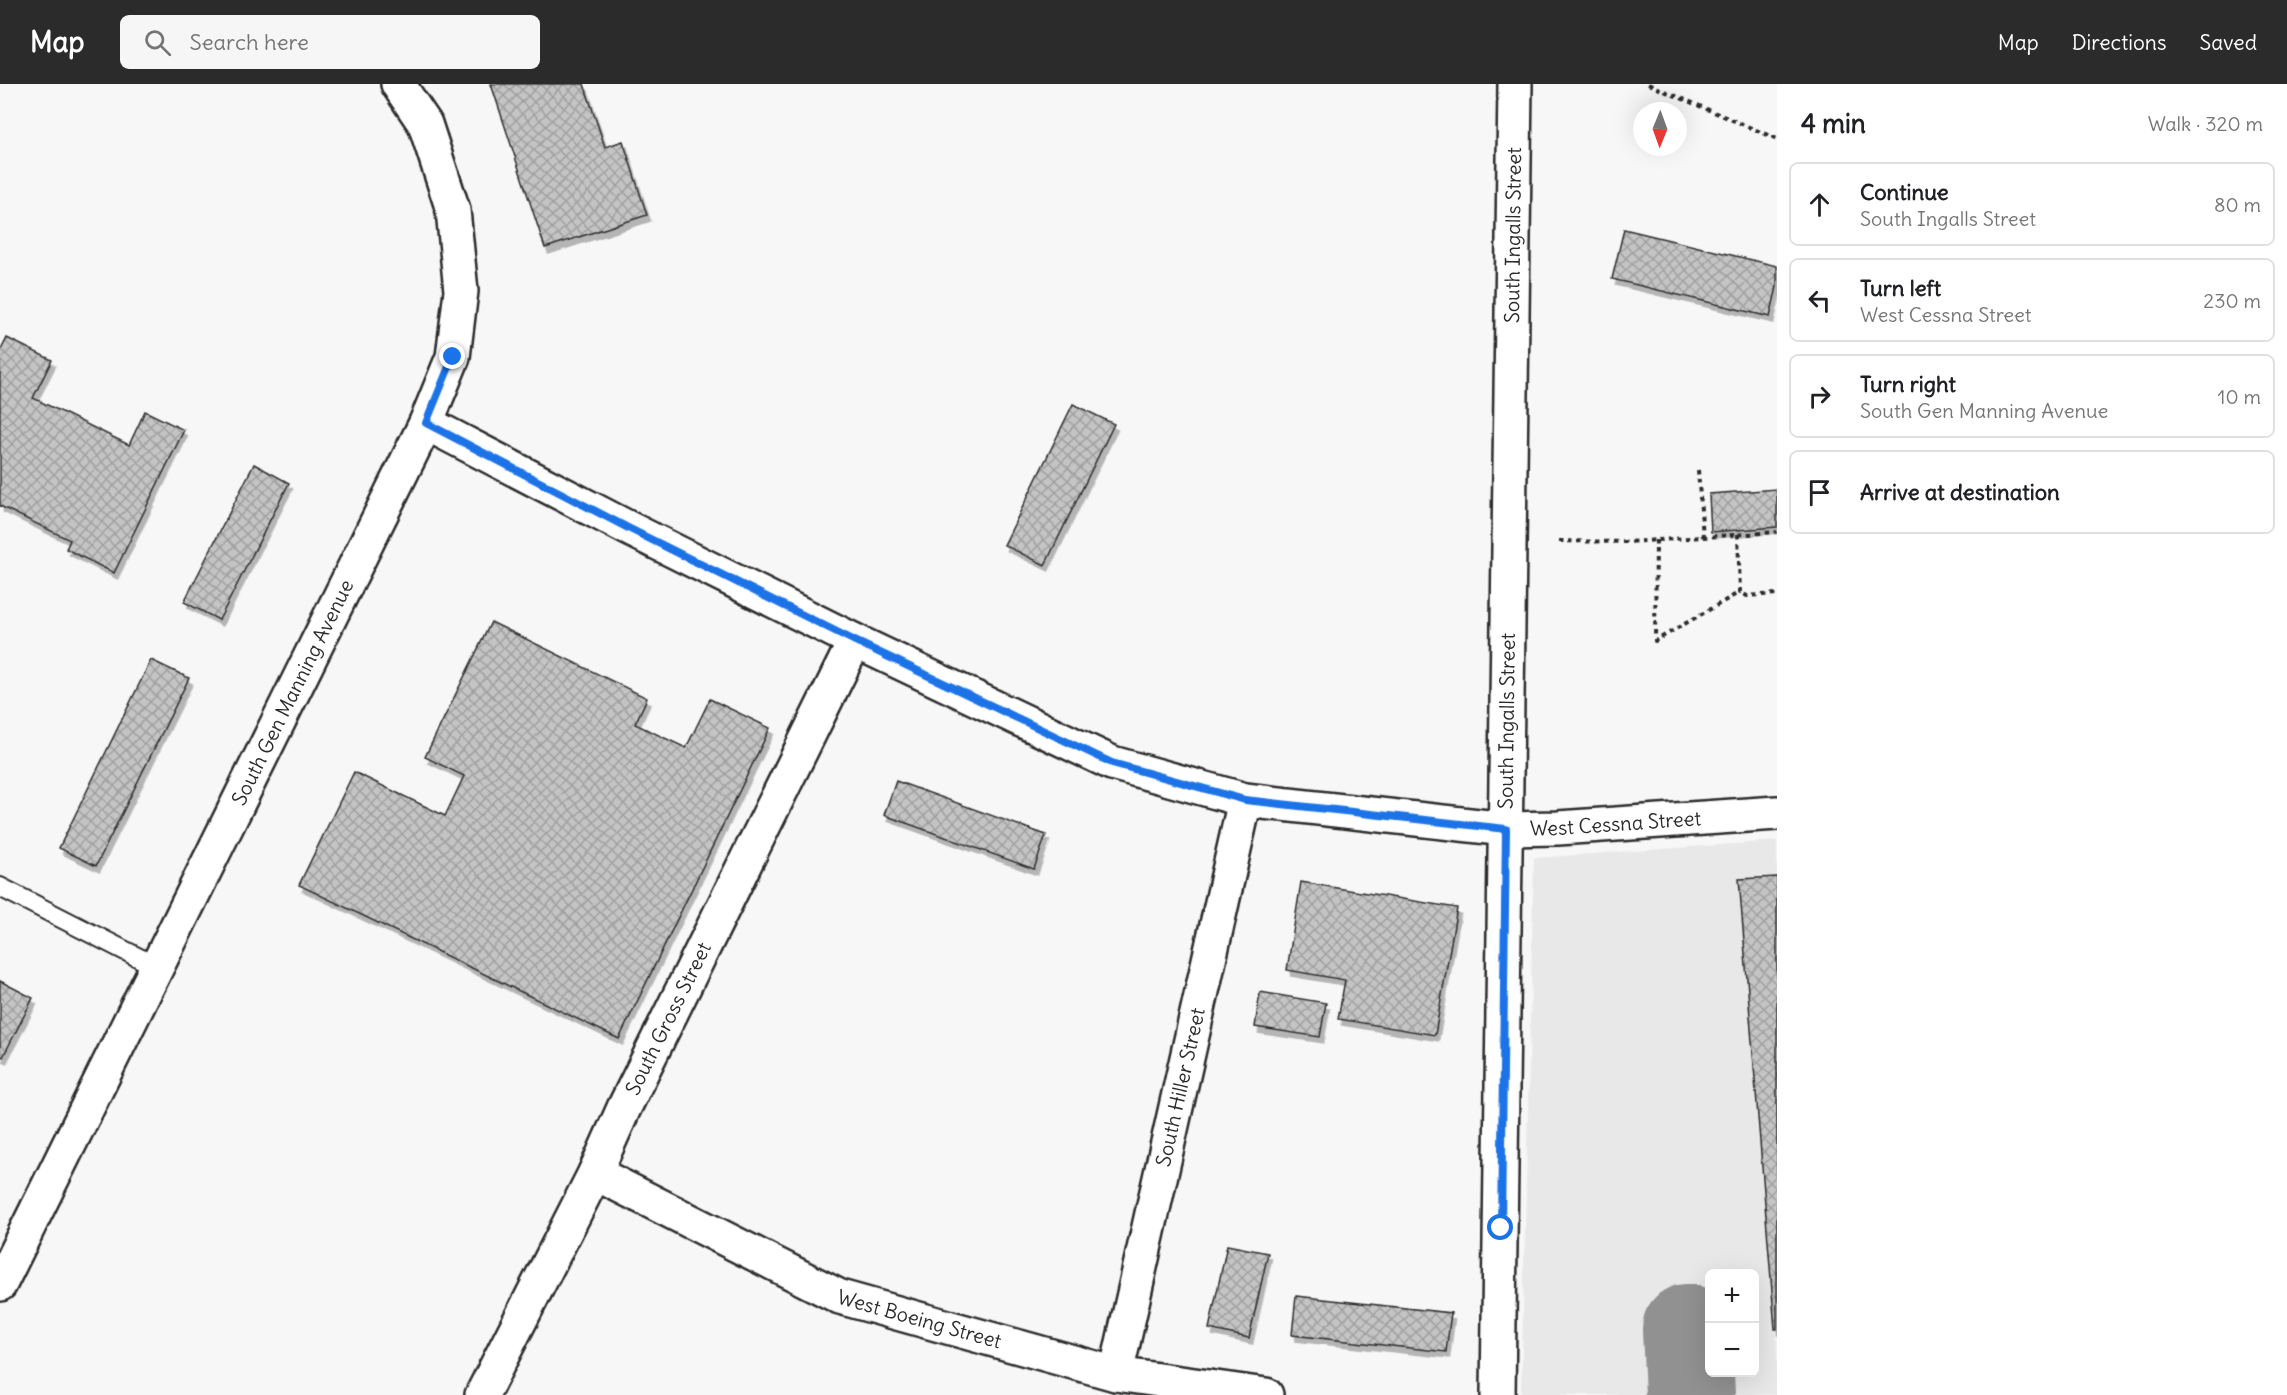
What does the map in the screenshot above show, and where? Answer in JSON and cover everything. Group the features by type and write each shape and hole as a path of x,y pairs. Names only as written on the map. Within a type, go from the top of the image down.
{"street":[{"name":"South Gen Manning Avenue","path":"0,1284 426,423 453,357 461,291 453,210 425,124 398,84"},
{"name":"South Ingalls Street","path":"1498,1395 1515,84"},
{"name":"West Cessna Street","path":"426,423 630,529 855,641 1112,763 1245,800 1506,829 1558,828 1777,813"},
{"name":"South Gross Street","path":"482,1395 595,1173 624,1108 855,641"},
{"name":"South Hiller Street","path":"1116,1374 1245,800"},
{"name":"West Boeing Street","path":"595,1173 840,1298 1116,1374 1266,1395"}],"lane":[{"path":"0,887 157,967"}],"path":[{"path":"1648,84 1777,139"},
{"path":"1698,470 1703,537"},
{"path":"1559,542 1656,540 1777,532"},
{"path":"1738,534 1740,592"},
{"path":"1656,540 1654,641 1740,592"},
{"path":"1740,592 1747,596 1777,594"}],"shaded area":[{"path":"1777,841 1777,1395 1521,1395 1534,858"}],"building":[{"path":"491,84 584,84 605,147 623,141 647,215 545,248"},
{"path":"1624,229 1777,266 1777,287 1770,317 1612,279"},
{"path":"7,338 52,360 33,398 129,445 145,411 184,430 114,573 66,549 70,540 0,506 0,352"},
{"path":"1073,404 1114,424 1045,565 1004,545"},
{"path":"254,464 289,483 219,620 184,602"},
{"path":"1777,489 1777,527 1711,532 1709,494"},
{"path":"491,622 647,698 635,724 686,748 710,699 770,728 619,1039 299,885 354,772 445,816 464,776 425,757"},
{"path":"151,660 189,678 96,866 59,848"},
{"path":"896,781 1046,835 1034,869 884,815"},
{"path":"1777,877 1777,1329 1775,1329 1739,879"},
{"path":"1301,882 1457,908 1435,1035 1338,1019 1345,980 1287,970"},
{"path":"0,981 33,998 3,1057 0,1055"},
{"path":"1260,992 1326,1003 1320,1037 1255,1027"},
{"path":"1227,1245 1268,1253 1249,1338 1209,1329"},
{"path":"1296,1296 1451,1313 1446,1352 1292,1335"}],"taxiway":[{"path":"1687,1329 1690,1395"}],"route":[{"path":"453,357 426,423 630,529 855,641 1112,763 1245,800 1506,829 1501,1228"}]}
